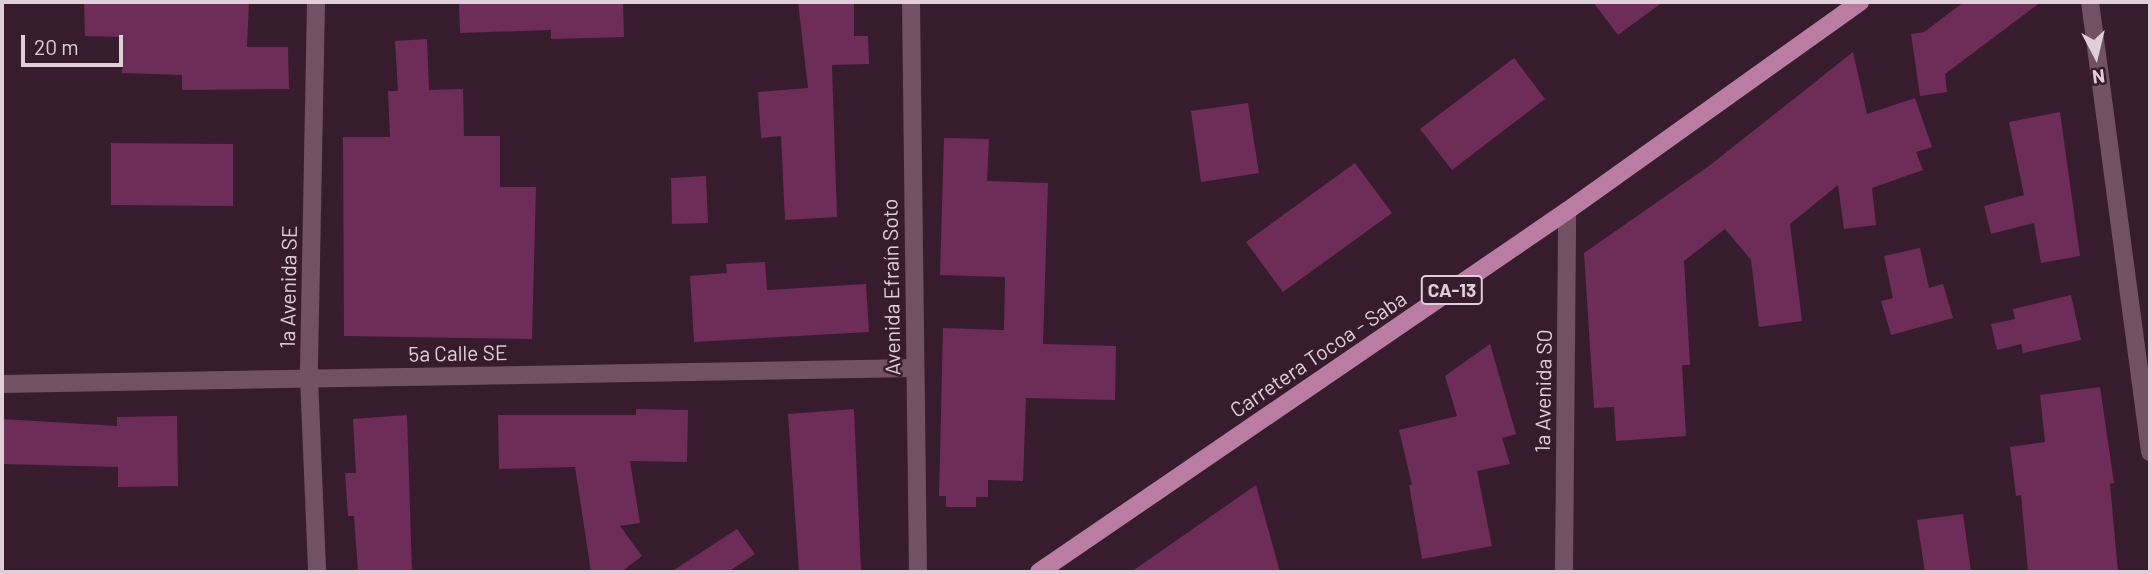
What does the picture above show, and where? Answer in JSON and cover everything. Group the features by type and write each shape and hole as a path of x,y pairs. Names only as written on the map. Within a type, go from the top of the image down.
{"main road":[{"name":"Carretera Tocoa - Saba","path":"1040,572 1567,211 1860,2"}],"street":[{"name":"1a Avenida SE","path":"316,2 309,379 317,572"},
{"name":"Avenida Efraín Soto","path":"911,2 918,572"},
{"path":"2090,2 2150,452"},
{"name":"1a Avenida SO","path":"1564,572 1567,211"},
{"name":"5a Calle SE","path":"2,384 915,368"}],"building":[{"path":"84,2 249,2 247,47 288,47 289,89 182,90 182,75 122,73 123,37 85,36"},
{"path":"459,2 623,2 624,37 551,39 551,30 460,33"},
{"path":"798,2 854,2 854,36 868,36 869,64 832,65 837,217 785,220 781,136 761,138 758,92 808,88"},
{"path":"1593,2 1663,2 1618,35"},
{"path":"1964,2 2041,2 1945,74 1947,92 1920,96 1911,34 1924,32"},
{"path":"427,39 429,90 463,89 464,136 500,136 500,187 536,187 532,339 344,336 343,137 390,137 388,91 398,91 395,41"},
{"path":"1853,52 1867,114 1915,98 1932,147 1916,152 1923,170 1872,188 1876,225 1844,229 1838,185 1790,224 1802,321 1759,327 1751,260 1725,229 1684,261 1690,365 1682,365 1686,436 1616,441 1614,407 1594,408 1584,253 1709,166"},
{"path":"1514,58 1545,99 1452,170 1420,129"},
{"path":"1248,103 1259,173 1201,182 1191,111"},
{"path":"2060,112 2080,256 2041,263 2034,223 1991,234 1984,206 2024,195 2009,122"},
{"path":"944,138 989,139 987,181 1048,183 1043,344 1116,346 1115,400 1026,398 1023,481 988,480 988,497 976,497 976,507 946,507 946,496 939,496 943,328 1004,330 1005,277 940,275"},
{"path":"111,143 233,144 233,206 111,205"},
{"path":"1355,163 1392,213 1283,292 1246,242"},
{"path":"706,176 708,223 672,224 671,178"},
{"path":"1920,248 1929,288 1943,284 1953,318 1891,335 1881,301 1893,298 1884,256"},
{"path":"765,262 767,290 866,284 869,332 694,342 690,276 727,273 726,264"},
{"path":"2071,295 2081,340 2023,353 2021,344 1997,350 1991,324 2015,319 2013,309"},
{"path":"1490,344 1516,434 1502,438 1510,464 1477,471 1492,546 1422,559 1409,485 1412,485 1399,430 1457,416 1445,376"},
{"path":"2100,387 2114,483 2110,484 2118,572 2028,572 2021,495 2016,496 2010,447 2045,442 2040,395"},
{"path":"636,409 688,410 687,462 630,461 640,523 620,526 642,556 621,572 591,572 575,467 499,469 498,415 636,415"},
{"path":"854,409 861,572 799,572 788,414"},
{"path":"407,415 412,572 358,572 354,516 348,516 345,473 356,473 353,419"},
{"path":"177,416 178,486 118,487 118,467 2,464 2,419 117,426 117,417"},
{"path":"1256,485 1280,572 1131,572"},
{"path":"1963,514 1971,572 1925,572 1917,520"},
{"path":"737,529 755,554 728,572 671,572"}]}
